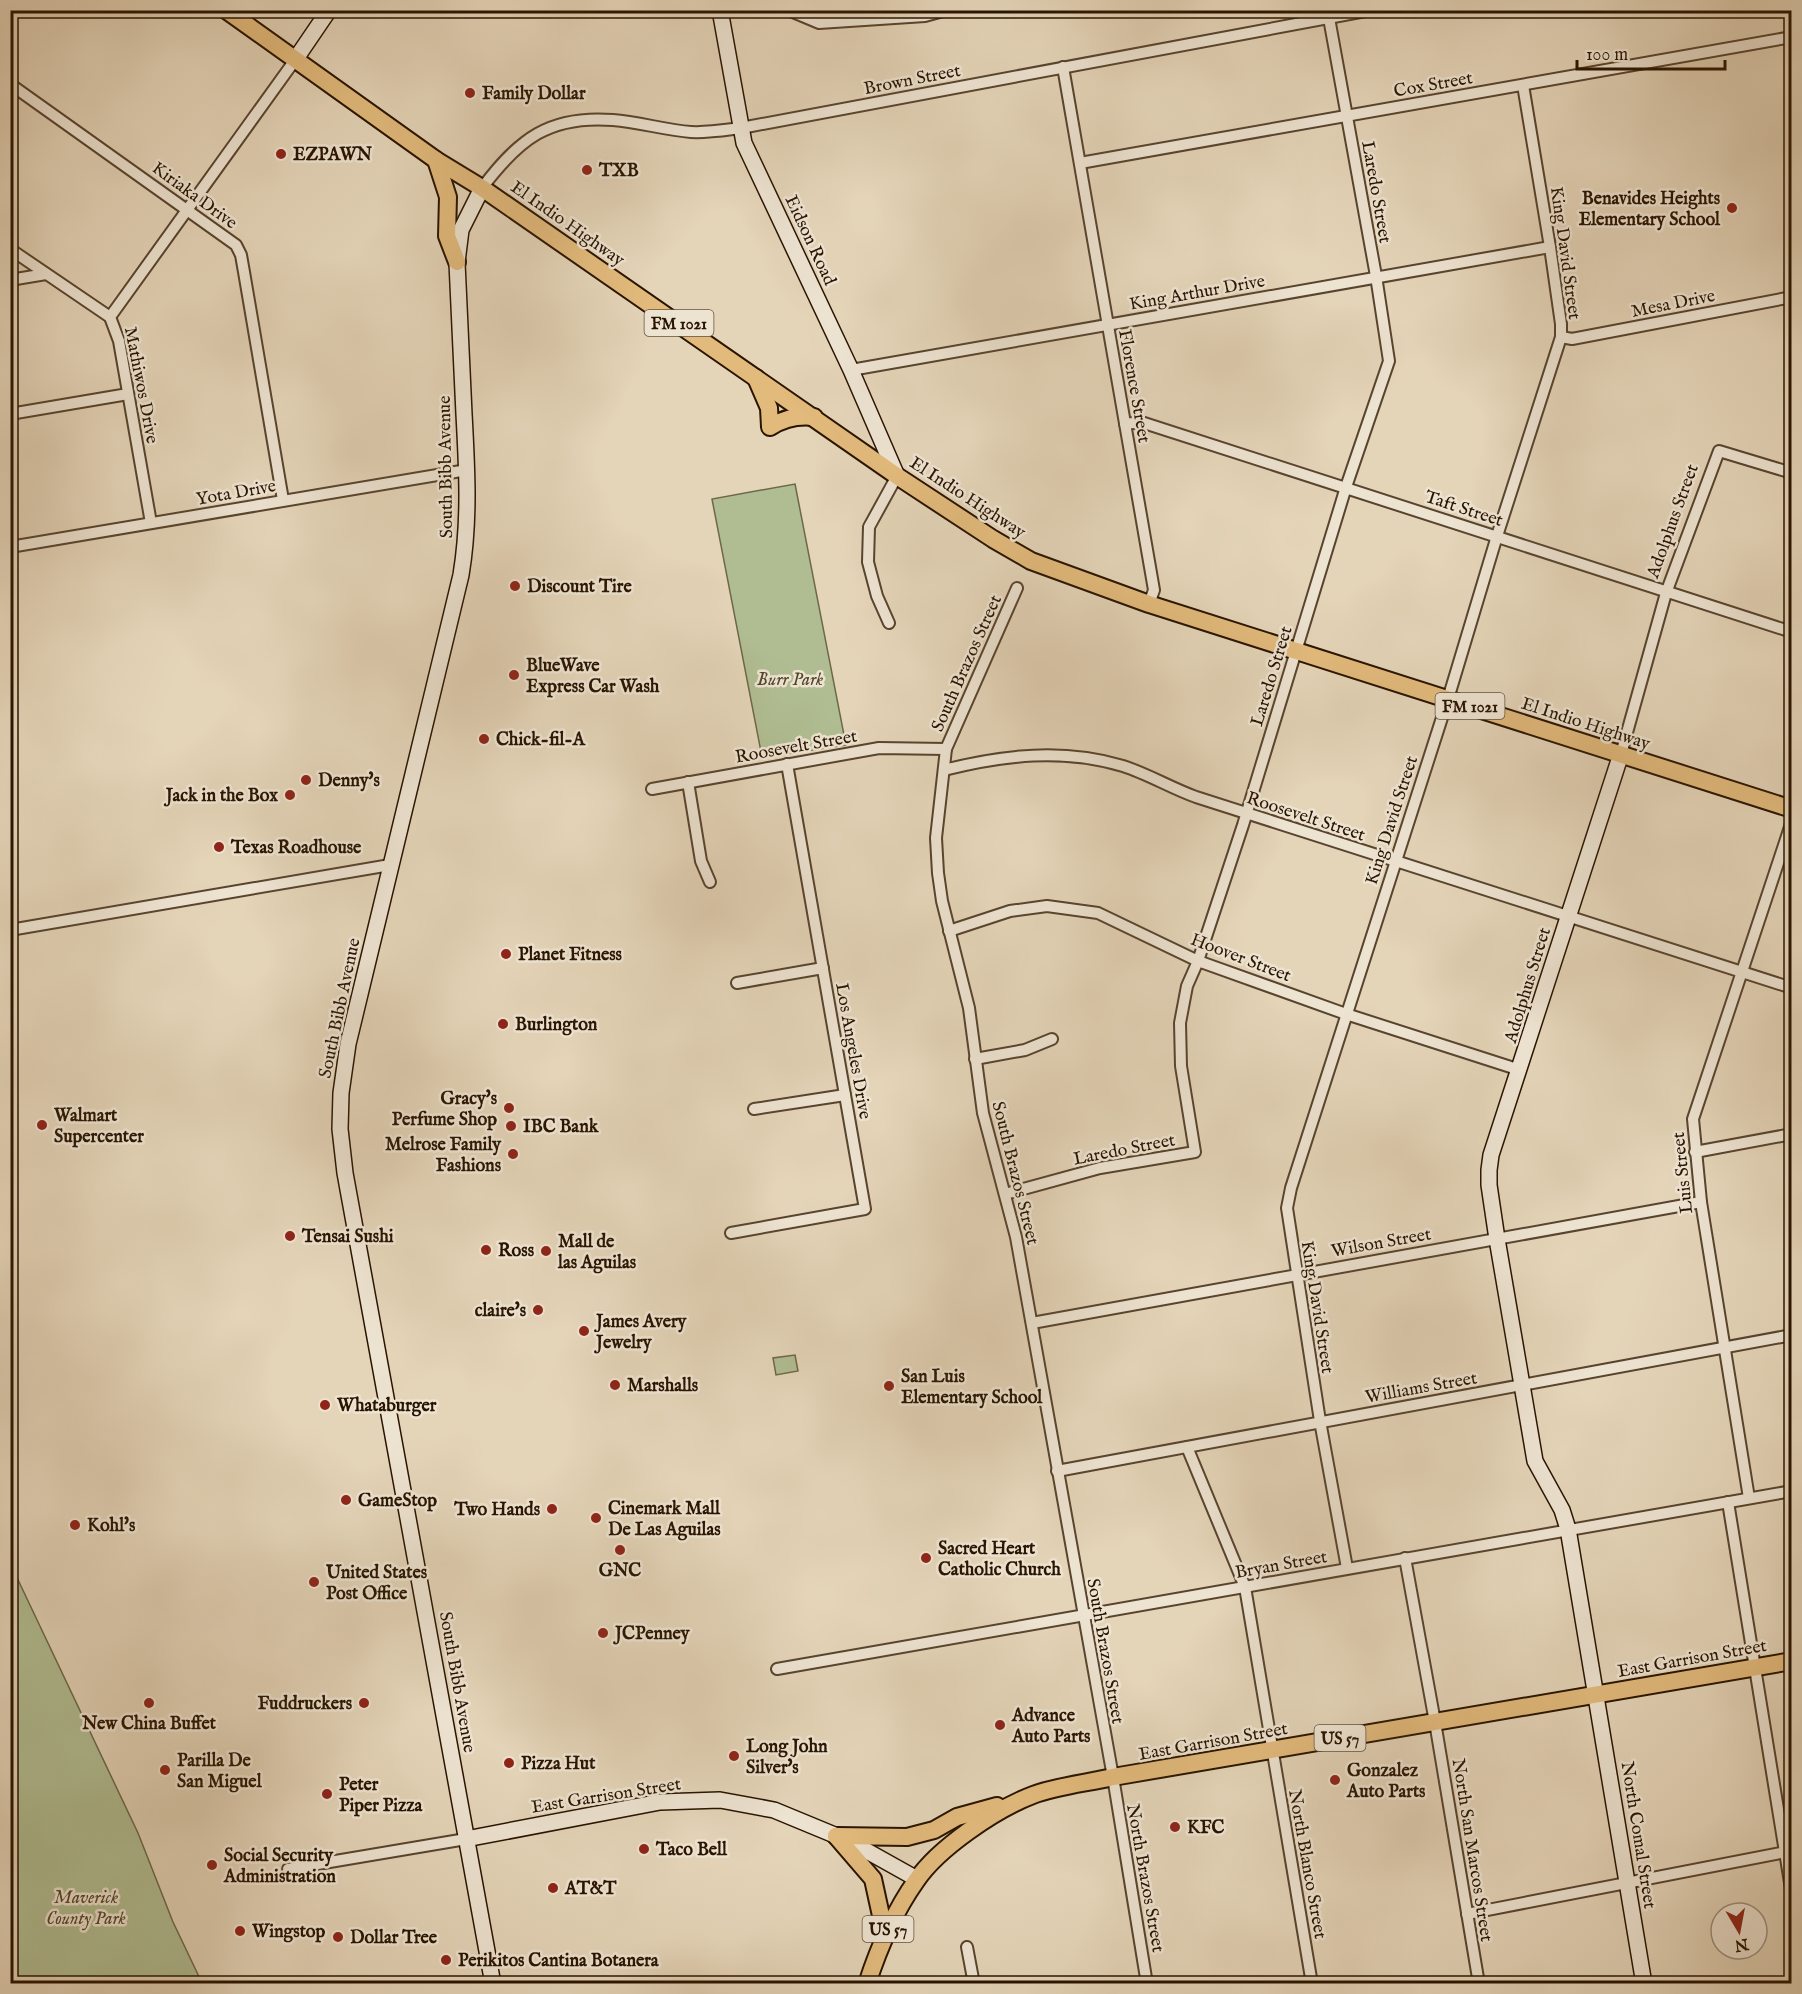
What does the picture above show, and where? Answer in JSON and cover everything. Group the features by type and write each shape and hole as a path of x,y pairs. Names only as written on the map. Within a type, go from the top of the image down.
{"main road":[{"name":"El Indio Highway","path":"226,10 436,160 482,188 897,476 1031,561 1149,604 1791,809"},
{"path":"436,160 448,197 447,236 457,262"},
{"path":"755,376 769,408 770,427 789,418 814,417"},
{"name":"East Garrison Street","path":"867,1983 885,1934 917,1879 967,1832 993,1815 1033,1795 1113,1778 1791,1661"},
{"path":"836,1836 907,1837 934,1830 957,1817 1033,1795"},
{"path":"836,1836 873,1878 885,1934"}],"street":[{"path":"295,60 329,10"},
{"name":"Eidson Road","path":"720,10 744,143 897,476"},
{"path":"788,10 819,23 925,16 947,10"},
{"name":"Brown Street","path":"482,188 519,144 554,125 579,119 613,120 692,132 741,128 1371,10"},
{"name":"Laredo Street","path":"1005,1194 1100,1168 1195,1152 1181,1066 1180,1023 1187,986 1198,961 1347,487 1389,362 1376,276 1329,18"},
{"name":"Cox Street","path":"1080,163 1791,37"},
{"name":"Mathiwos Drive","path":"151,523 119,340 110,317 295,60"},
{"name":"Florence Street","path":"1063,67 1154,590 1149,604"},
{"name":"Kiriaka Drive","path":"10,84 236,245 241,255 283,500"},
{"name":"King David Street","path":"1347,1568 1320,1421 1287,1209 1291,1188 1561,338 1559,305 1522,85"},
{"name":"South Bibb Avenue","path":"482,188 461,230 457,262 468,521 461,575 348,1044 341,1093 340,1129 345,1173 493,1983"},
{"name":"King Arthur Drive","path":"850,370 1550,247"},
{"path":"10,249 110,317"},
{"path":"10,280 46,274"},
{"name":"Mesa Drive","path":"1561,338 1572,339 1791,297"},
{"path":"10,414 128,393"},
{"name":"Taft Street","path":"1125,424 1141,422 1791,633"},
{"name":"Adolphus Street","path":"1568,1529 1562,1510 1535,1461 1497,1239 1489,1170 1491,1155 1621,754 1666,593 1719,451 1791,472"},
{"name":"Yota Drive","path":"10,547 467,470"},
{"path":"889,623 868,562 869,527 897,476"},
{"name":"South Brazos Street","path":"1017,588 946,749 936,838 938,873 949,931 969,1008 983,1113 1016,1237 1113,1778"},
{"name":"Roosevelt Street","path":"652,789 879,748 946,749"},
{"name":"Roosevelt Street","path":"944,770 976,762 1041,754 1098,760 1140,772 1179,791 1245,814 1791,988"},
{"name":"Los Angeles Drive","path":"731,1233 865,1209 787,764"},
{"path":"688,782 701,861 710,882"},
{"name":"Luis Street","path":"1749,1498 1701,1202 1693,1119 1791,821"},
{"path":"10,930 390,865"},
{"name":"Hoover Street","path":"949,931 1010,911 1047,906 1098,913 1198,961 1346,1014 1520,1070"},
{"path":"737,983 823,969"},
{"path":"975,1059 1025,1050 1052,1039"},
{"path":"754,1109 845,1095"},
{"path":"1695,1152 1791,1134"},
{"name":"Wilson Street","path":"1032,1323 1701,1202"},
{"name":"Williams Street","path":"1057,1471 1791,1335"},
{"name":"North Blanco Street","path":"1187,1447 1245,1587 1312,1983"},
{"name":"Bryan Street","path":"777,1668 1791,1491"},
{"path":"1728,1502 1788,1852 1791,1895"},
{"name":"North Comal Street","path":"1568,1529 1644,1983"},
{"name":"North San Marcos Street","path":"1405,1558 1479,1983"},
{"name":"North Brazos Street","path":"1113,1778 1147,1983"},
{"name":"East Garrison Street","path":"288,1869 660,1803 720,1800 774,1810 849,1841 917,1879"},
{"path":"1467,1914 1788,1852"},
{"path":"967,1947 974,1983"}],"green space":[{"name":"Burr Park","path":"795,484 846,745 762,757 712,499"},
{"path":"795,1355 798,1371 776,1375 773,1358"},
{"name":"Maverick County Park","path":"11,1565 138,1833 173,1922 202,1983 11,1983"}],"place":[{"name":"Family Dollar","path":"470,93"},
{"name":"EZPAWN","path":"281,154"},
{"name":"TXB","path":"587,170"},
{"name":"Benavides Heights Elementary School","path":"1732,208"},
{"name":"Discount Tire","path":"515,586"},
{"name":"BlueWave Express Car Wash","path":"514,675"},
{"name":"Chick-fil-A","path":"484,739"},
{"name":"Denny's","path":"306,780"},
{"name":"Jack in the Box","path":"290,795"},
{"name":"Texas Roadhouse","path":"219,847"},
{"name":"Planet Fitness","path":"506,954"},
{"name":"Burlington","path":"503,1024"},
{"name":"Gracy's Perfume Shop","path":"509,1108"},
{"name":"Walmart Supercenter","path":"42,1125"},
{"name":"IBC Bank","path":"511,1126"},
{"name":"Melrose Family Fashions","path":"513,1154"},
{"name":"Tensai Sushi","path":"290,1236"},
{"name":"Ross","path":"486,1250"},
{"name":"Mall de las Aguilas","path":"546,1251"},
{"name":"claire's","path":"538,1310"},
{"name":"James Avery Jewelry","path":"584,1331"},
{"name":"Marshalls","path":"615,1385"},
{"name":"San Luis Elementary School","path":"889,1386"},
{"name":"Whataburger","path":"325,1405"},
{"name":"GameStop","path":"346,1500"},
{"name":"Two Hands","path":"552,1509"},
{"name":"Cinemark Mall De Las Aguilas","path":"596,1518"},
{"name":"Kohl's","path":"75,1525"},
{"name":"GNC","path":"620,1550"},
{"name":"Sacred Heart Catholic Church","path":"926,1558"},
{"name":"United States Post Office","path":"314,1582"},
{"name":"JCPenney","path":"603,1633"},
{"name":"New China Buffet","path":"149,1703"},
{"name":"Fuddruckers","path":"364,1703"},
{"name":"Advance Auto Parts","path":"1000,1725"},
{"name":"Long John Silver's","path":"734,1756"},
{"name":"Pizza Hut","path":"509,1763"},
{"name":"Parilla De San Miguel","path":"165,1770"},
{"name":"Gonzalez Auto Parts","path":"1335,1780"},
{"name":"Peter Piper Pizza","path":"327,1794"},
{"name":"KFC","path":"1175,1827"},
{"name":"Taco Bell","path":"644,1849"},
{"name":"Social Security Administration","path":"212,1865"},
{"name":"AT&T","path":"553,1888"},
{"name":"Wingstop","path":"240,1931"},
{"name":"Dollar Tree","path":"338,1937"},
{"name":"Perikitos Cantina Botanera","path":"446,1960"}]}
